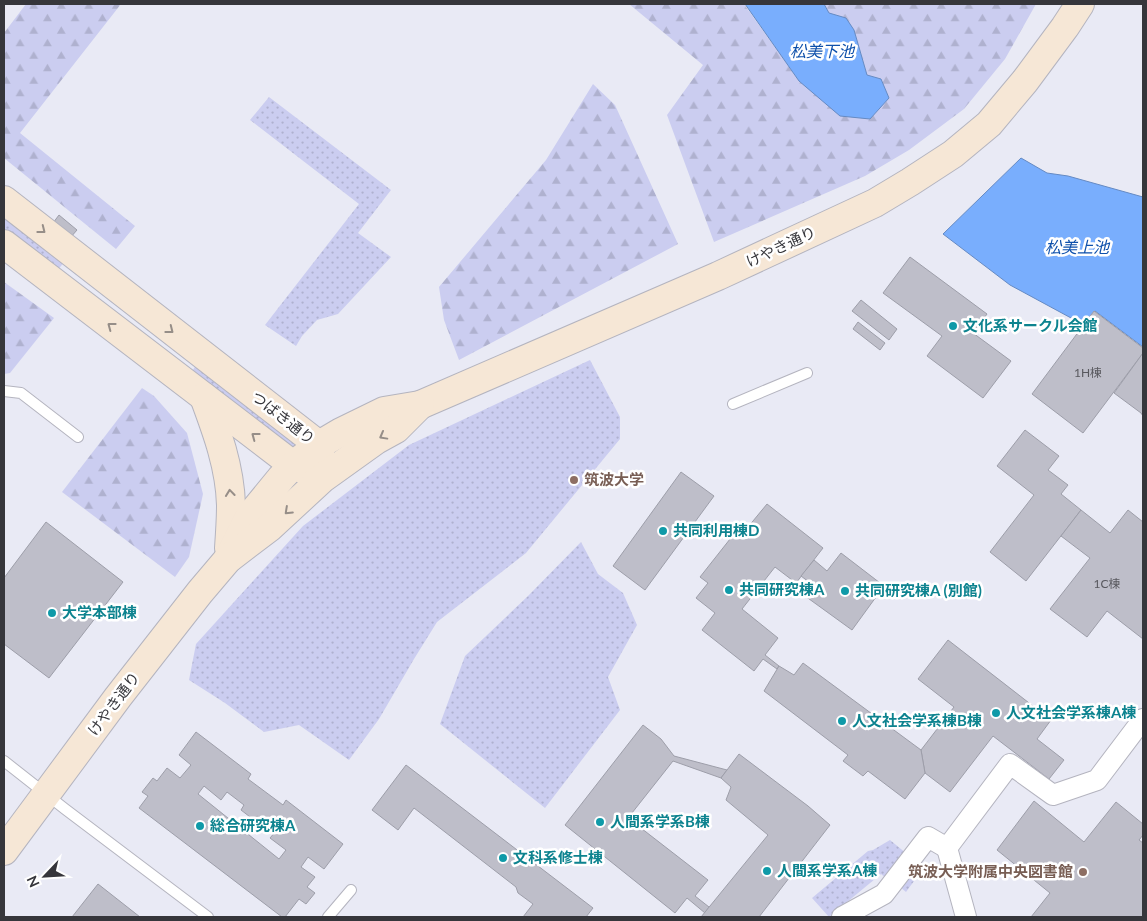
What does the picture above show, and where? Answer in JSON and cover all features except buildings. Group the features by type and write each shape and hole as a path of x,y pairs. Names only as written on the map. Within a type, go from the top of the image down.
{"street":[{"name":"けやき通り","path":"228,559 249,517 281,478 293,465 319,445 342,432 384,411 420,405 718,276 875,203 953,154 990,124 1031,74 1080,4"},
{"name":"つばき通り","path":"4,200 319,445 323,478"},
{"name":"つばき通り","path":"4,244 293,465 323,478"},
{"path":"204,397 220,441 228,474 231,505 228,559"},
{"name":"けやき通り","path":"4,851 118,697 228,559 270,527 323,478 376,440 396,429 420,405"},
{"path":"946,848 1010,764 1053,795 1097,780 1143,719"},
{"path":"842,917 884,894 928,837 946,848 966,917"}],"lane":[{"path":"733,404 807,373"},
{"path":"4,391 21,393 78,437"},
{"path":"4,761 208,917"},
{"path":"328,917 351,890"}],"green space":[{"path":"26,4 121,4 20,133 135,226 116,249 4,158 4,33"},
{"path":"629,4 744,4 799,81 870,119 889,98 881,79 867,75 854,30 829,13 824,4 1036,4 1005,59 964,109 909,150 865,176 714,242 667,115 703,65"},
{"path":"593,84 615,105 678,244 459,360 444,320 439,287 546,160"},
{"path":"269,97 391,190 358,233 391,257 338,314 317,320 302,336 296,346 265,325 359,204 250,120"},
{"path":"4,214 65,261 57,271 4,231"},
{"path":"4,282 54,318 10,373 4,374"},
{"path":"590,360 620,417 620,439 526,553 437,622 379,719 349,760 299,725 264,732 225,703 189,680 196,644 303,526 409,445"},
{"path":"198,362 298,441 296,446 291,448 191,373"},
{"path":"142,388 154,396 187,433 203,494 189,557 175,577 62,492"},
{"path":"581,542 598,574 623,593 637,625 608,677 620,710 545,808 440,724 465,656"},
{"path":"890,840 907,854 887,879 881,874 829,917 812,898 868,851"},
{"path":"919,861 925,866 906,892 900,887"}],"water":[{"name":"松美下池","path":"745,4 824,4 829,13 846,18 854,30 867,75 881,79 889,98 870,119 840,116 799,81"},
{"name":"松美上池","path":"1021,158 1047,173 1068,176 1143,197 1143,347 1095,311 1084,325 1010,285 943,234"}],"place":[{"name":"文化系サークル会館","path":"953,326"},
{"name":"筑波大学","path":"574,480"},
{"name":"共同利用棟D","path":"663,531"},
{"name":"共同研究棟A","path":"729,590"},
{"name":"共同研究棟A (別館)","path":"845,591"},
{"name":"大学本部棟","path":"52,613"},
{"name":"人文社会学系棟A棟","path":"996,713"},
{"name":"人文社会学系棟B棟","path":"842,721"},
{"name":"人間系学系B棟","path":"600,822"},
{"name":"総合研究棟A","path":"200,826"},
{"name":"文科系修士棟","path":"503,858"},
{"name":"人間系学系A棟","path":"767,871"},
{"name":"筑波大学附属中央図書館","path":"1083,872"}]}
